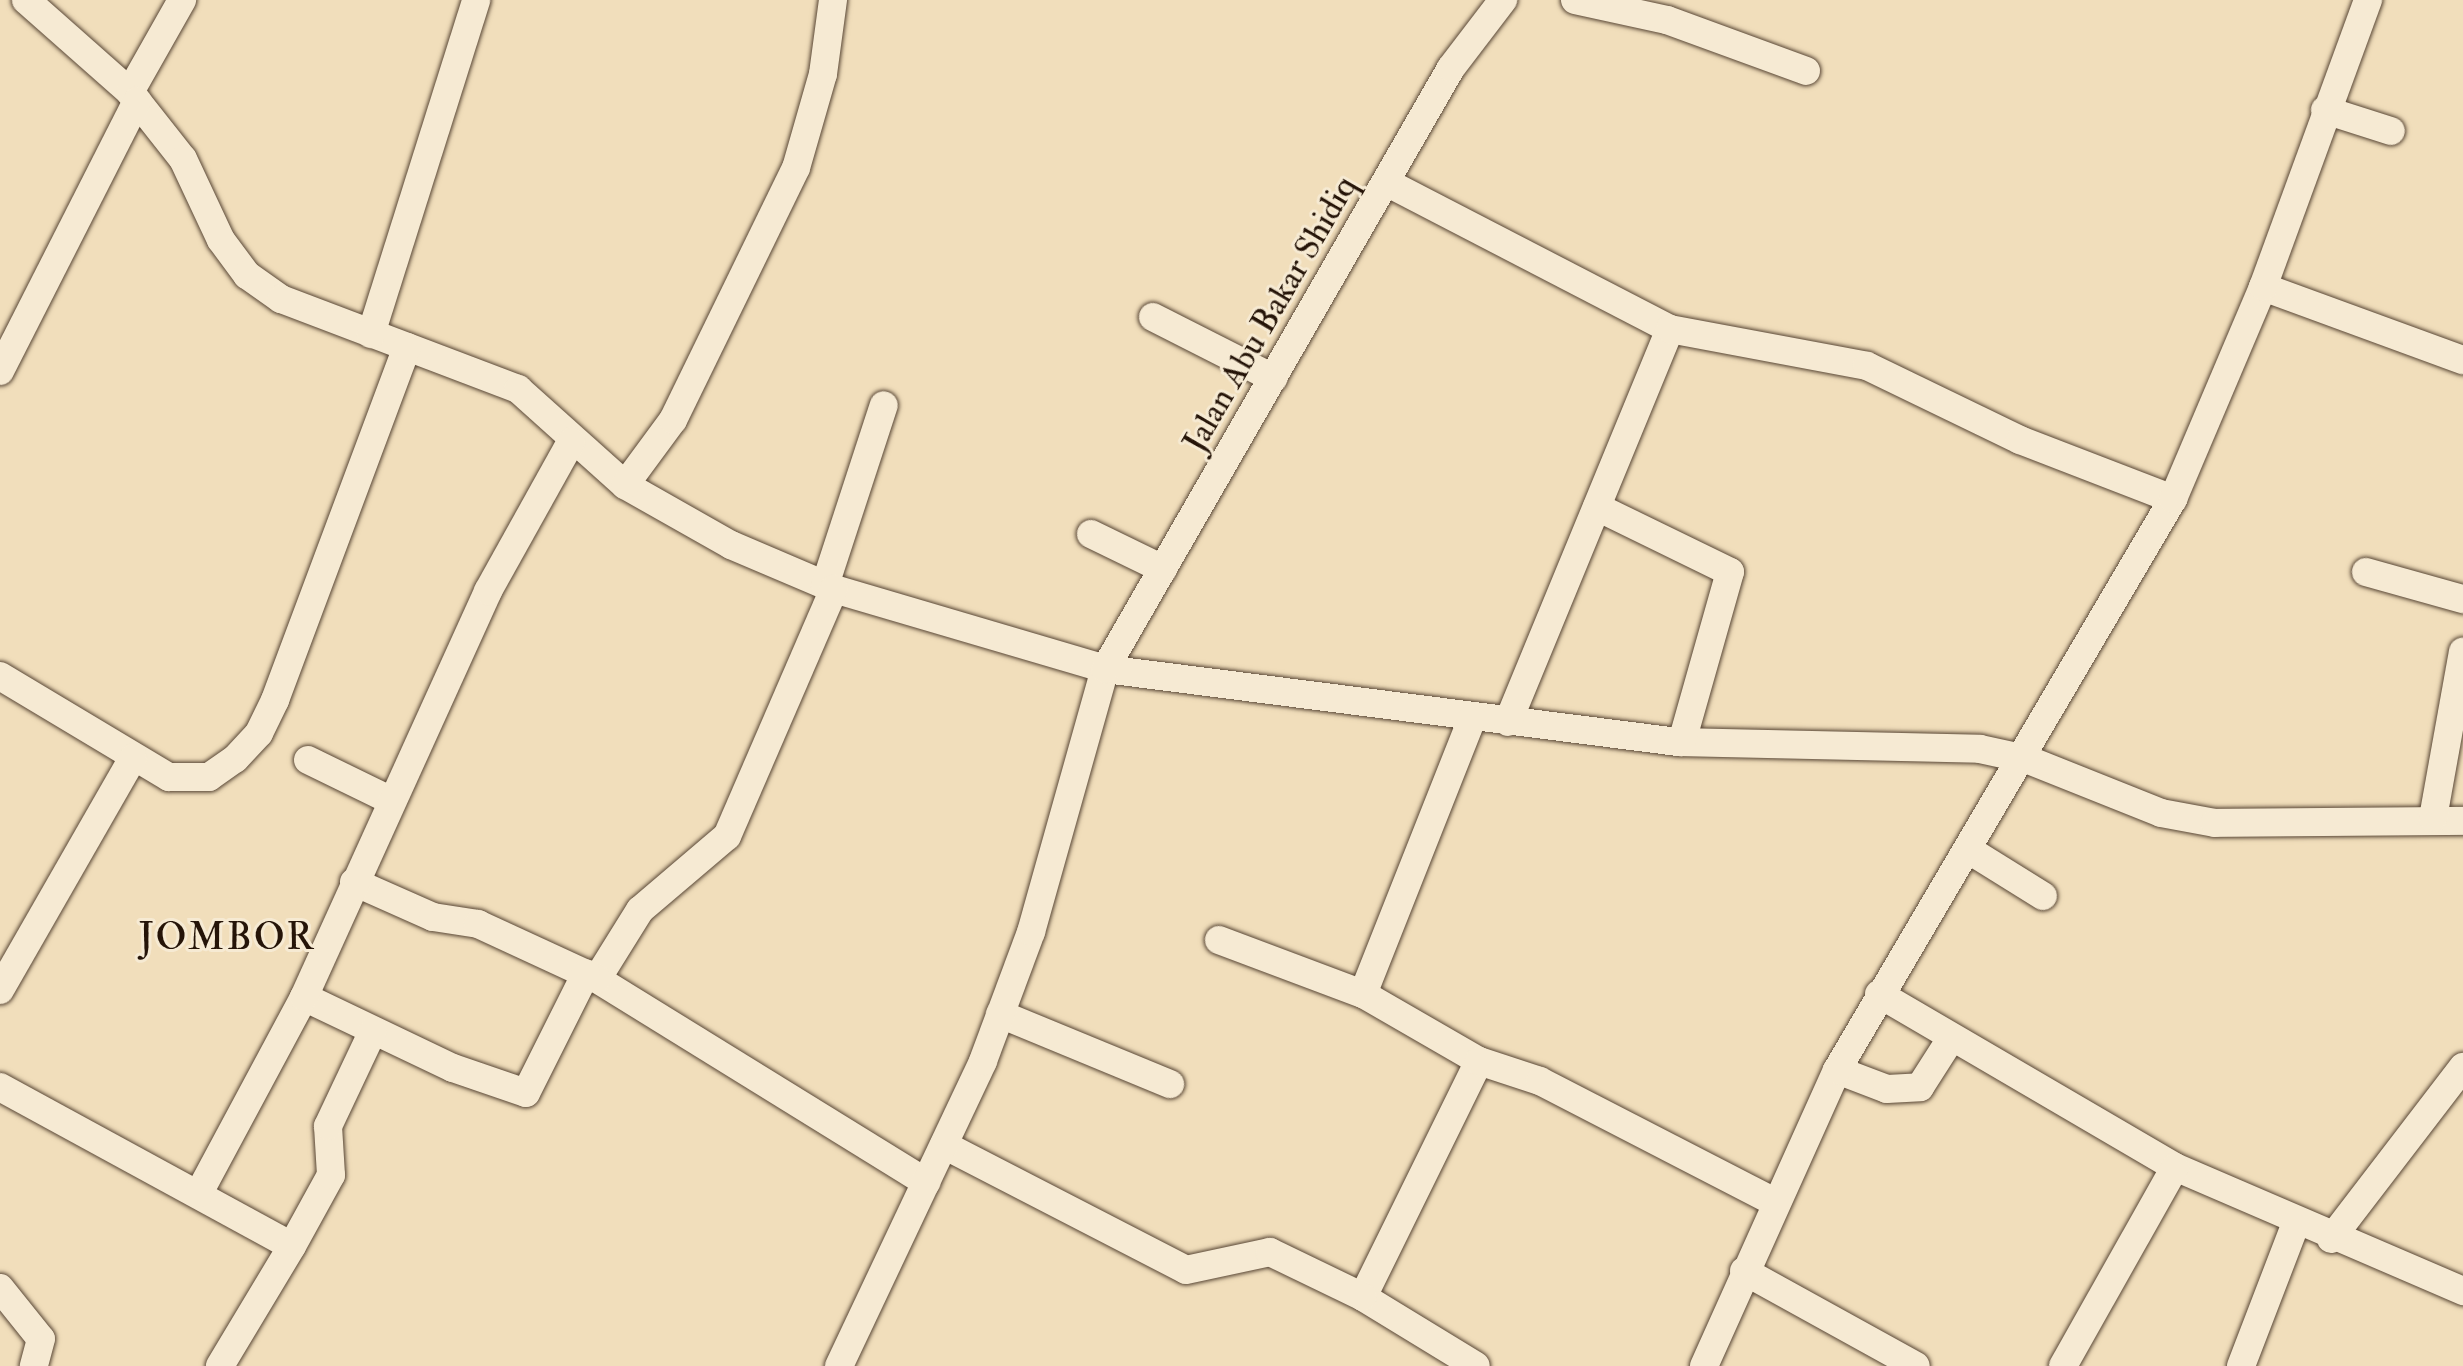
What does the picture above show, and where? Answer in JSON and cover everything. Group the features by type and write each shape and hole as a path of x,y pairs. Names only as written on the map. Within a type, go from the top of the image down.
{"street":[{"path":"26,0 134,97 183,159 221,240 247,275 281,299 518,389 571,442 625,485 731,545 829,587 1105,669 1472,719 1682,742 1874,742 2026,759 2182,819 2433,818 2463,821"},
{"path":"0,371 182,0"},
{"path":"371,334 476,0"},
{"path":"625,485 673,420 796,168 823,74 833,0"},
{"name":"Jalan Abu Bakar Shidiq","path":"849,1363 1000,1014 1057,848 1105,669 1388,183 1451,68 1503,0"},
{"path":"1575,0 1667,20 1806,71"},
{"path":"1704,1366 1774,1202 1837,1070 1879,994 2026,759 2173,499 2263,287 2325,110 2368,0"},
{"path":"2325,110 2391,131"},
{"path":"1388,183 1670,329 1809,349 1867,366 2020,440 2173,499"},
{"path":"2263,287 2463,360"},
{"path":"1153,317 1273,378"},
{"path":"1508,722 1670,329"},
{"path":"0,676 133,758 190,781 209,777 259,733 407,347"},
{"path":"304,997 373,1031 526,1093 591,976 640,910 727,836 829,587 884,405"},
{"path":"199,1193 304,997 488,591 571,442"},
{"path":"1597,507 1730,572 1682,742"},
{"path":"1091,534 1163,569"},
{"path":"2366,572 2463,599"},
{"path":"2433,818 2463,652"},
{"path":"1363,994 1472,719"},
{"path":"0,990 133,758"},
{"path":"308,760 392,801"},
{"path":"1969,850 2043,896"},
{"path":"354,882 433,917 478,924 591,976 926,1182"},
{"path":"1219,940 1363,994 1479,1061 1540,1081 1774,1202"},
{"path":"1879,994 2175,1167 2331,1239 2463,1291"},
{"path":"1000,1014 1170,1084"},
{"path":"220,1366 331,1175 328,1128 373,1031"},
{"path":"1837,1070 1887,1089 1920,1087 1952,1037"},
{"path":"1363,1297 1479,1061"},
{"path":"2331,1239 2463,1067"},
{"path":"0,1087 292,1246"},
{"path":"944,1145 1186,1270 1270,1252 1363,1297 1476,1366"},
{"path":"2063,1366 2175,1167"},
{"path":"2241,1366 2296,1223"},
{"path":"1744,1271 1916,1366"},
{"path":"0,1288 41,1339 34,1366"}],"district":[{"name":"JOMBOR","path":"227,938"}]}
